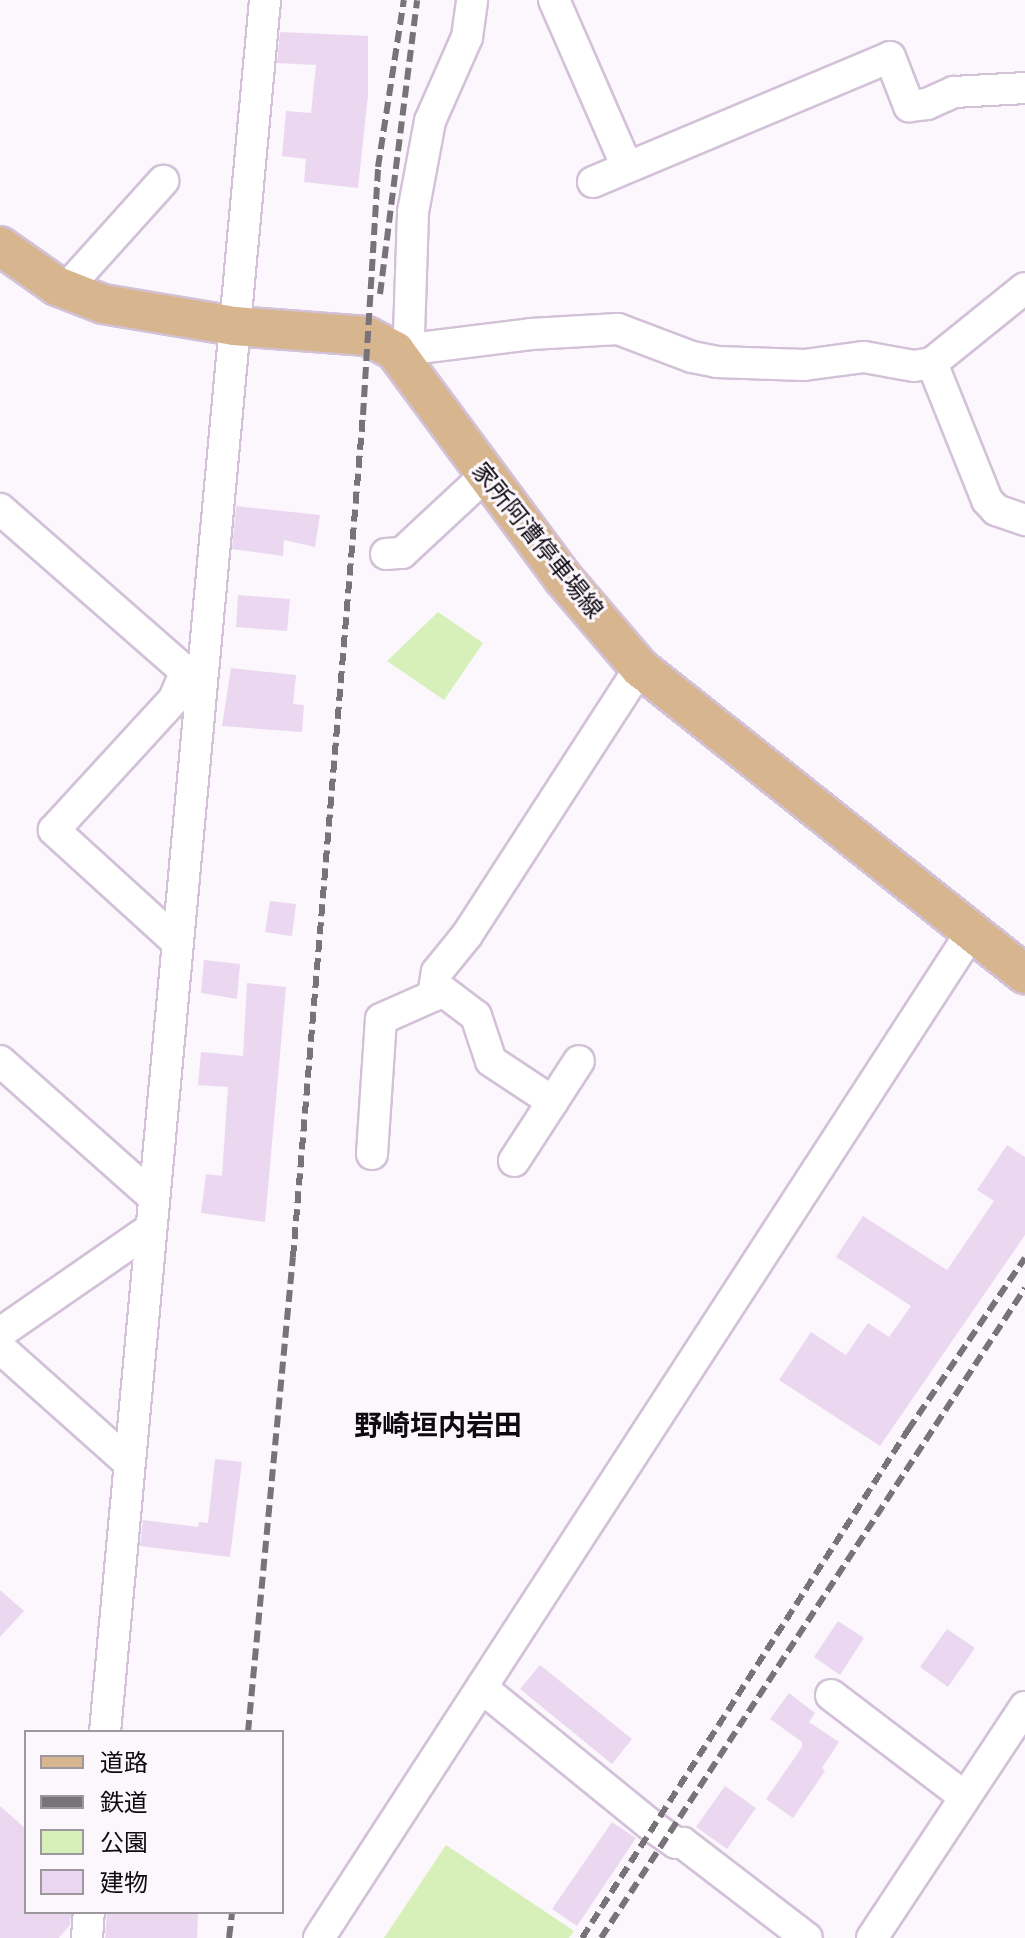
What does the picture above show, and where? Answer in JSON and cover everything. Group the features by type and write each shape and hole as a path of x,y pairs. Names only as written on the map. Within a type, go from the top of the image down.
{"main road":[{"path":"3,253 65,290 103,304 234,326 367,336 395,351"},
{"name":"家所阿漕停車場線","path":"395,351 563,578 640,668 1025,974"}],"street":[{"path":"105,1730 178,943 193,678 234,326 265,0"},
{"path":"395,351 409,334 413,212 430,121 467,37 472,0"},
{"path":"554,0 627,167"},
{"path":"593,182 890,57 909,106 927,104 954,92 1025,88"},
{"path":"65,290 163,181"},
{"path":"395,351 531,334 618,329 692,357 717,362 804,365 864,357 914,366 932,363 1025,288"},
{"path":"932,363 987,500 996,510 1025,520"},
{"path":"386,554 402,553 485,476"},
{"path":"0,509 193,678"},
{"path":"372,1154 380,1008 433,996 437,972 474,925 640,668"},
{"path":"178,943 54,830 193,678"},
{"path":"319,1938 971,933"},
{"path":"435,985 476,1016 491,1061 553,1102"},
{"path":"0,1061 153,1197"},
{"path":"514,1161 579,1061"},
{"path":"0,1333 150,1229"},
{"path":"0,1348 128,1462"},
{"path":"482,1688 653,1827 676,1843 683,1843 807,1938"},
{"path":"831,1695 965,1797"},
{"path":"872,1938 1025,1707"},
{"path":"87,1938 89,1914"}],"green space":[{"path":"438,612 483,643 444,700 387,661"},
{"path":"446,1845 574,1931 569,1938 384,1938"}],"building":[{"path":"280,32 368,36 368,95 358,188 304,182 306,159 282,156 286,111 311,113 316,65 277,63"},
{"path":"236,506 320,515 315,547 284,540 283,556 232,549"},
{"path":"238,595 290,599 287,631 236,627"},
{"path":"231,668 296,675 293,704 304,705 302,732 222,726"},
{"path":"270,901 296,904 292,936 265,932"},
{"path":"204,960 240,964 237,999 201,993"},
{"path":"247,983 286,987 265,1222 201,1213 206,1174 222,1176 228,1087 198,1085 201,1052 243,1056"},
{"path":"1007,1145 1025,1157 1025,1235 880,1446 779,1380 811,1332 846,1355 868,1323 889,1337 911,1306 836,1257 863,1216 947,1270 994,1201 977,1190"},
{"path":"215,1459 242,1462 230,1557 140,1546 143,1520 198,1527 199,1522 208,1523"},
{"path":"0,1590 24,1611 0,1637"},
{"path":"838,1621 864,1638 840,1675 814,1657"},
{"path":"947,1629 975,1648 948,1687 920,1667"},
{"path":"540,1665 632,1739 612,1764 520,1689"},
{"path":"789,1693 815,1713 809,1722 839,1742 822,1768 825,1771 793,1818 766,1799 802,1747 802,1742 770,1719"},
{"path":"725,1786 756,1808 727,1849 696,1827"},
{"path":"0,1806 24,1827 24,1914 71,1914 70,1925 59,1938 0,1938"},
{"path":"612,1822 636,1838 577,1926 552,1909"},
{"path":"107,1914 198,1914 197,1938 105,1938"}],"railway":[{"path":"248,1730 293,1257 363,415 378,167 404,0"},
{"path":"380,294 417,0"},
{"path":"582,1938 908,1430 1025,1258"},
{"path":"601,1938 1025,1288"},
{"path":"229,1938 232,1914"}],"district":[{"name":"野崎垣内岩田","path":"438,1426"}]}
